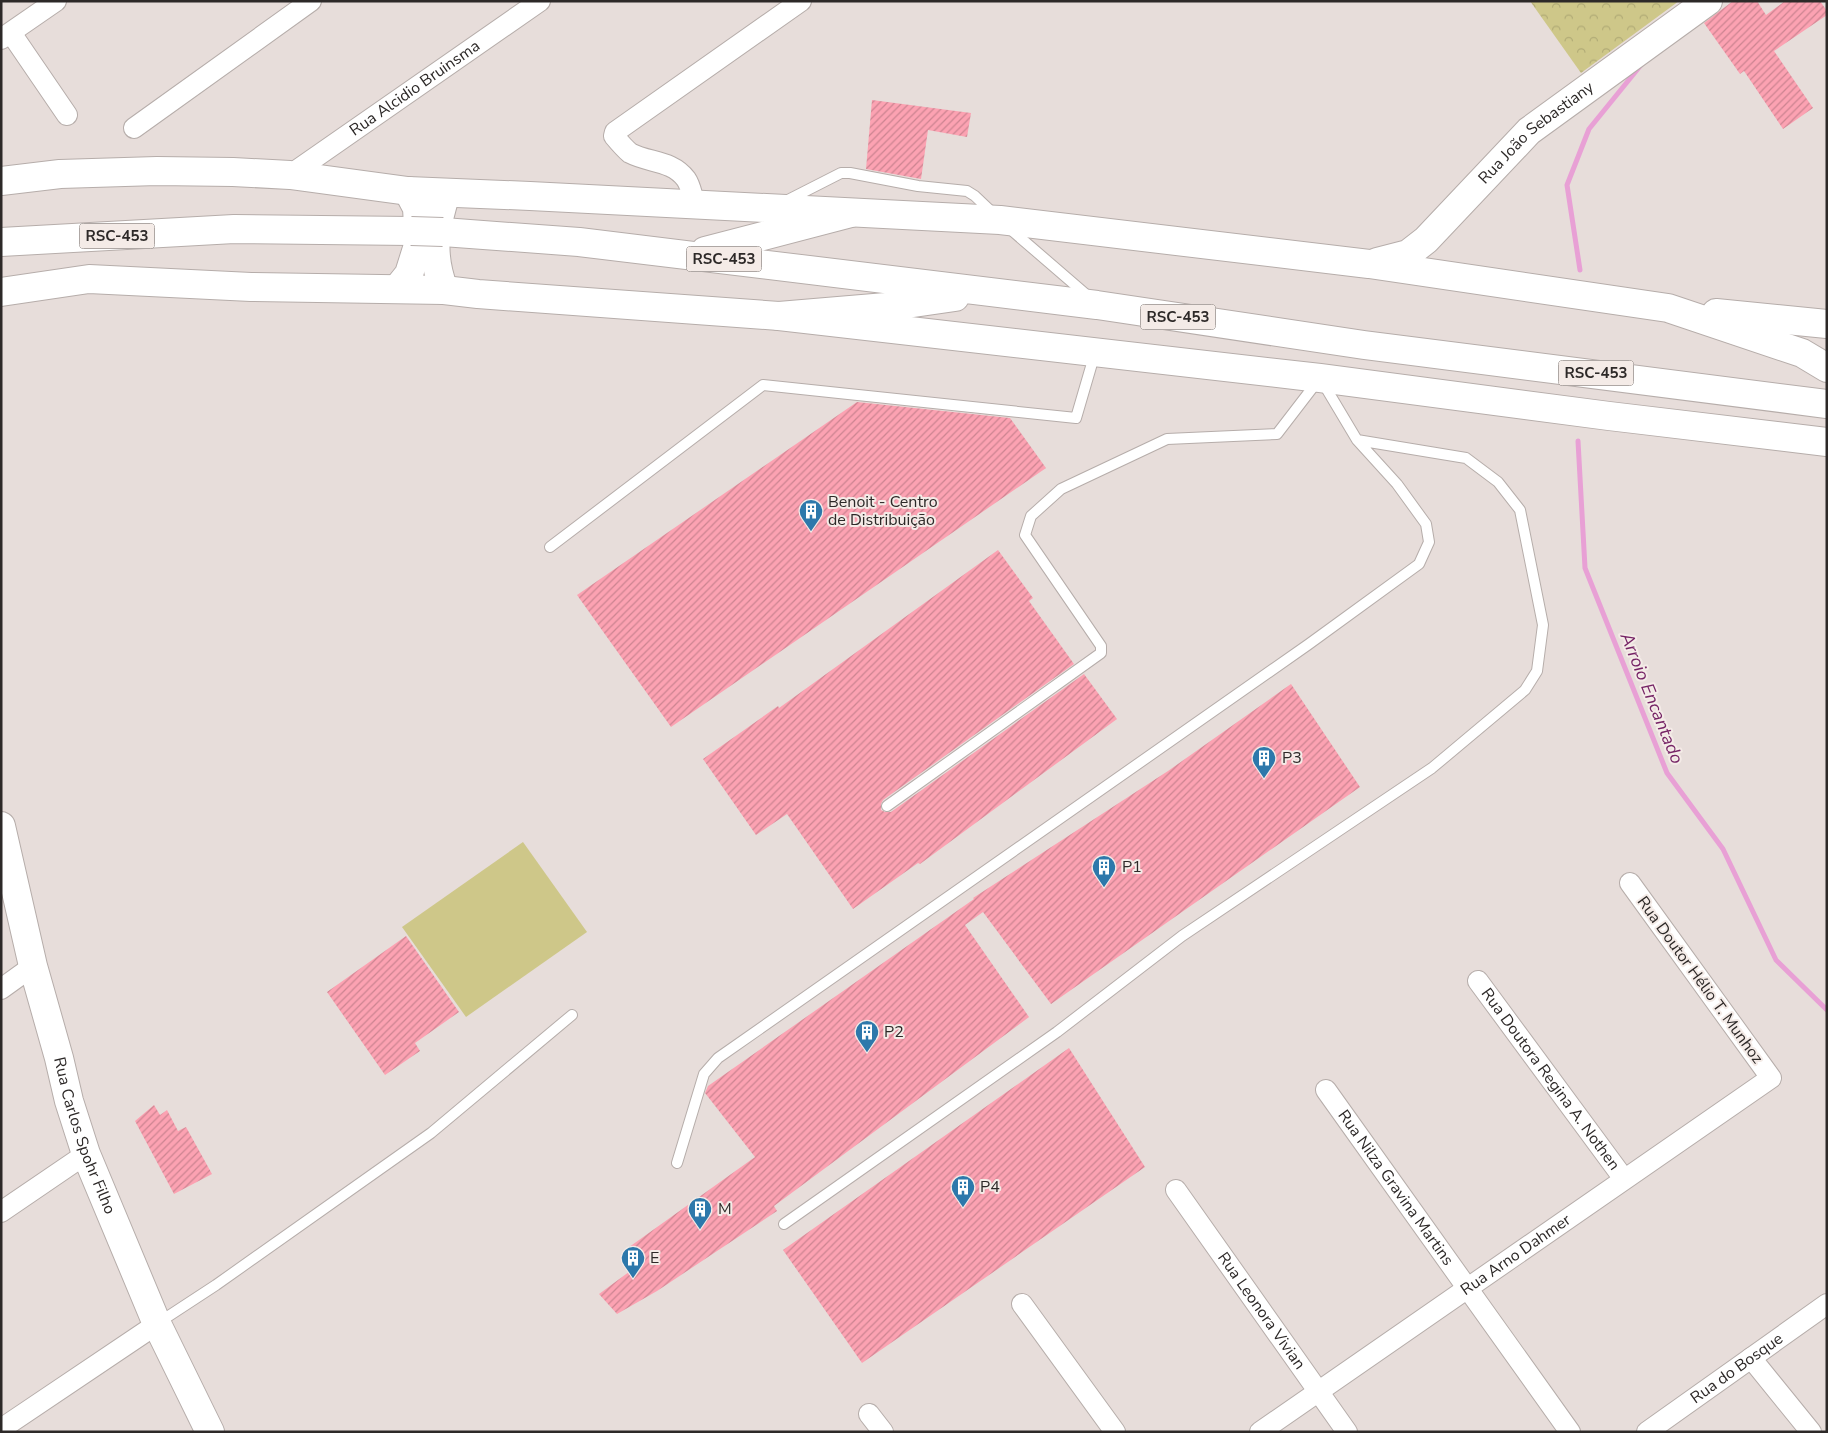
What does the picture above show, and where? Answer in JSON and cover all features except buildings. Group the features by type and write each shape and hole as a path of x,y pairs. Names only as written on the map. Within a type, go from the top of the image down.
{"main road":[{"name":"Rua João Sebastiany","path":"1369,264 1408,254 1426,240 1528,131 1708,1"},
{"path":"1,181 60,174 157,171 290,175 408,191 1000,220 1369,264 1668,308 1827,324"},
{"path":"397,289 409,274 419,242 418,208 408,191"},
{"path":"444,290 437,272 435,248 440,213 446,192"},
{"path":"691,255 851,213"},
{"name":"RSC-453","path":"1,242 234,229 443,232 579,242 1097,305 1364,344 1827,404"},
{"path":"1,292 89,279 251,287 444,290 779,316 1320,378 1609,416 1827,442"},
{"name":"RSC-453","path":"779,316 886,307 992,292"},
{"path":"1668,308 1802,354 1827,368"},
{"name":"Rua Carlos Spohr Filho","path":"2,833 33,966 59,1058 69,1102 86,1154 158,1324 210,1432"}],"street":[{"path":"56,1 6,36 67,115"},
{"path":"134,128 311,1"},
{"name":"Rua Alcidio Bruinsma","path":"290,175 540,1"},
{"path":"695,204 686,178 674,168 631,153 622,147 614,136 615,132 801,1"},
{"name":"Rua Doutor Hélio T. Munhoz","path":"1630,882 1770,1078"},
{"path":"1,988 33,966"},
{"name":"Rua Doutora Regina A. Nothen","path":"1478,981 1624,1179"},
{"name":"Rua Arno Dahmer","path":"1260,1432 1770,1078"},
{"name":"Rua Nilza Gravina Martins","path":"1326,1090 1570,1432"},
{"path":"1,1212 86,1154"},
{"name":"Rua Leonora Vivian","path":"1176,1190 1347,1432"},
{"path":"1022,1304 1115,1432"},
{"name":"Rua do Bosque","path":"1647,1432 1827,1304"},
{"path":"1,1429 158,1324"},
{"path":"1751,1358 1811,1432"},
{"path":"869,1414 883,1432"}],"lane":[{"path":"770,209 841,173 918,186 967,191 975,196 1097,305"},
{"path":"550,547 763,385 1076,418 1095,352"},
{"path":"677,1163 704,1074 718,1058 1300,650 1419,564 1429,542 1426,524 1397,484 1357,440 1320,378 1277,434 1166,439 1061,489 1031,516 1025,535 1101,646 1101,653 887,806"},
{"path":"784,1224 1057,1032 1182,936 1432,768 1525,690 1537,671 1543,625 1520,510 1498,482 1466,458 1357,440"},
{"path":"158,1324 431,1133 572,1016"}],"green space":[{"path":"1530,1 1679,1 1581,73"},
{"path":"523,842 587,932 466,1017 402,927"}],"waterway":[{"path":"1580,270 1567,185 1589,129 1641,65"},
{"name":"Arroio Encantado","path":"1578,441 1585,568 1667,773 1723,849 1776,960 1827,1010"}],"place":[{"name":"Benoit - Centro de Distribuição","path":"811,532"},
{"name":"P3","path":"1264,779"},
{"name":"P1","path":"1104,888"},
{"name":"P2","path":"867,1053"},
{"name":"P4","path":"963,1208"},
{"name":"M","path":"700,1230"},
{"name":"E","path":"633,1279"}]}
